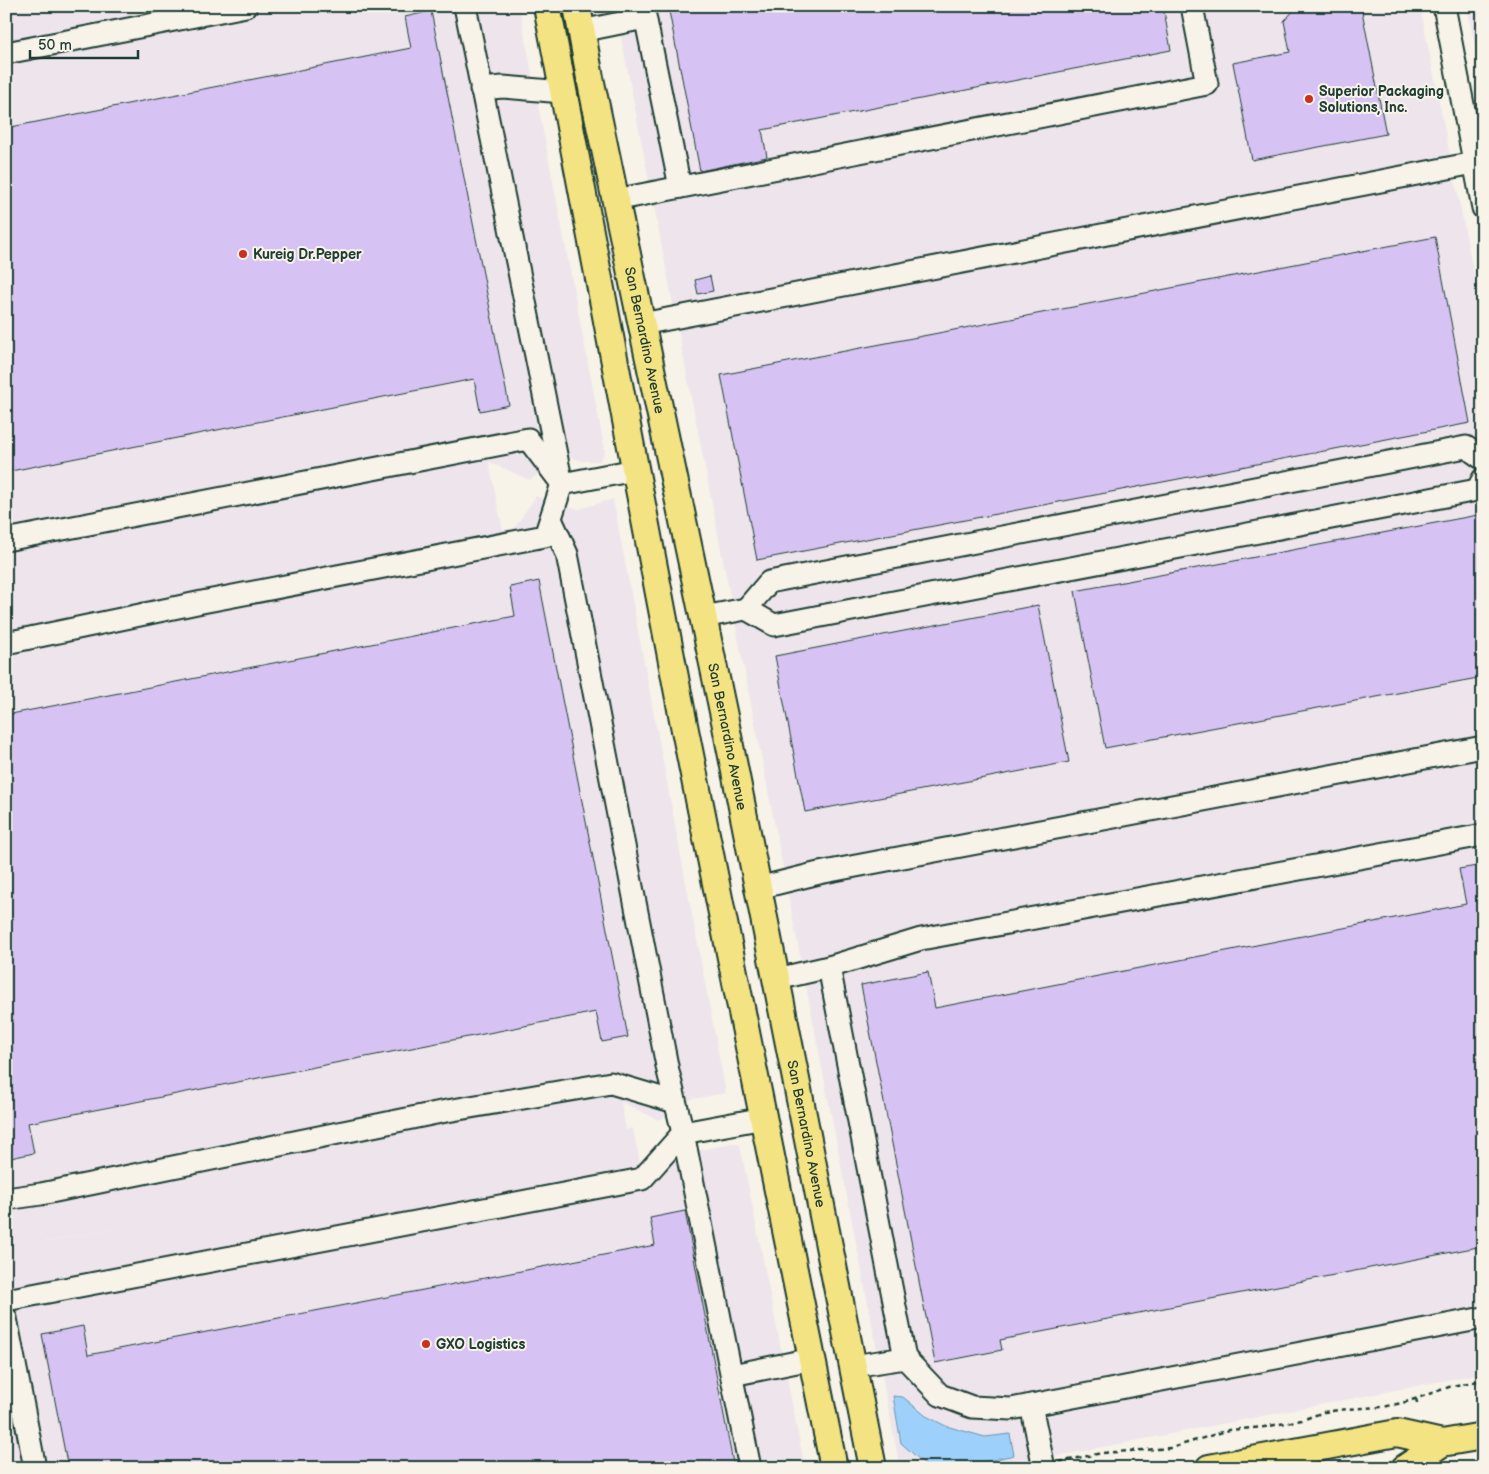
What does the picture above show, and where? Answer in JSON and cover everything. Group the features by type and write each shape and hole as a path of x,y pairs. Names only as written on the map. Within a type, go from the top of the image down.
{"main road":[{"path":"546,6 685,730 834,1468"},
{"name":"San Bernardino Avenue","path":"579,19 777,979 873,1468"},
{"path":"1209,1468 1397,1433 1442,1443 1483,1436"},
{"path":"1405,1468 1442,1443"}],"street":[{"path":"6,53 246,6"},
{"path":"6,643 202,602 546,536 562,484 465,6"},
{"path":"615,200 1207,84 1192,6"},
{"path":"1444,6 1483,208"},
{"path":"579,19 644,12 680,187"},
{"path":"481,89 503,87 563,92"},
{"path":"642,324 1474,163"},
{"path":"6,540 528,439 562,484"},
{"path":"703,617 746,609 769,582 1466,447 1483,459"},
{"path":"562,484 635,470"},
{"path":"746,609 774,625 1477,490 1483,479"},
{"path":"551,519 567,554 674,1102 683,1133 750,1468"},
{"path":"758,888 819,873 1483,747"},
{"path":"777,979 829,967 921,939 1483,835"},
{"path":"829,967 905,1358 940,1395 972,1407 1011,1408 1483,1318"},
{"path":"6,1199 41,1194 441,1112 610,1083 674,1102"},
{"path":"6,1300 642,1179 683,1133 764,1118"},
{"path":"6,1318 35,1468"},
{"path":"853,1366 905,1358"},
{"path":"732,1375 812,1360"},
{"path":"1031,1404 1043,1466"}],"path":[{"path":"1043,1466 1102,1453 1171,1448 1229,1430 1264,1427 1302,1420 1324,1412 1383,1407 1416,1399 1452,1386 1483,1380"},
{"path":"1416,1399 1418,1406"}],"shaded area":[{"path":"6,6 519,6 605,451 599,461 583,461 566,456 530,480 489,462 496,498 503,530 514,528 536,496 555,505 579,509 613,499 726,1093 692,1099 659,1120 621,1102 626,1130 633,1128 640,1163 733,1143 740,1145 805,1468 6,1468"},
{"path":"615,6 1420,6 1483,320 1483,1373 996,1468 900,1468"},
{"path":"1467,6 1483,6 1483,89"}],"water":[{"path":"893,1396 903,1397 926,1416 946,1426 985,1437 1010,1434 1014,1455 958,1468 929,1468 901,1443"}],"building":[{"path":"668,6 1163,6 1171,50 762,130 767,157 700,171"},
{"name":"Superior Packaging Solutions, Inc.","path":"1298,6 1361,6 1386,134 1252,160 1233,63 1290,52 1284,21"},
{"name":"Kureig Dr.Pepper","path":"431,11 509,405 480,411 474,379 6,472 6,128 411,48 405,17"},
{"path":"1435,237 1470,423 757,560 721,375"},
{"path":"710,276 713,291 698,294 695,280"},
{"path":"1483,514 1483,677 1105,748 1075,591"},
{"path":"539,581 628,1037 602,1042 596,1012 28,1123 34,1153 6,1159 6,715 515,616 510,587"},
{"path":"1038,605 1069,762 805,812 775,656"},
{"path":"1483,865 1483,1246 1000,1340 1002,1350 935,1363 861,985 928,972 935,1008 1466,904 1459,869"},
{"name":"GXO Logistics","path":"685,1211 734,1468 68,1468 42,1334 83,1326 88,1355 655,1245 650,1218"}],"place":[{"name":"Superior Packaging Solutions, Inc.","path":"1309,99"},
{"name":"Kureig Dr.Pepper","path":"243,254"},
{"name":"GXO Logistics","path":"426,1344"}]}
